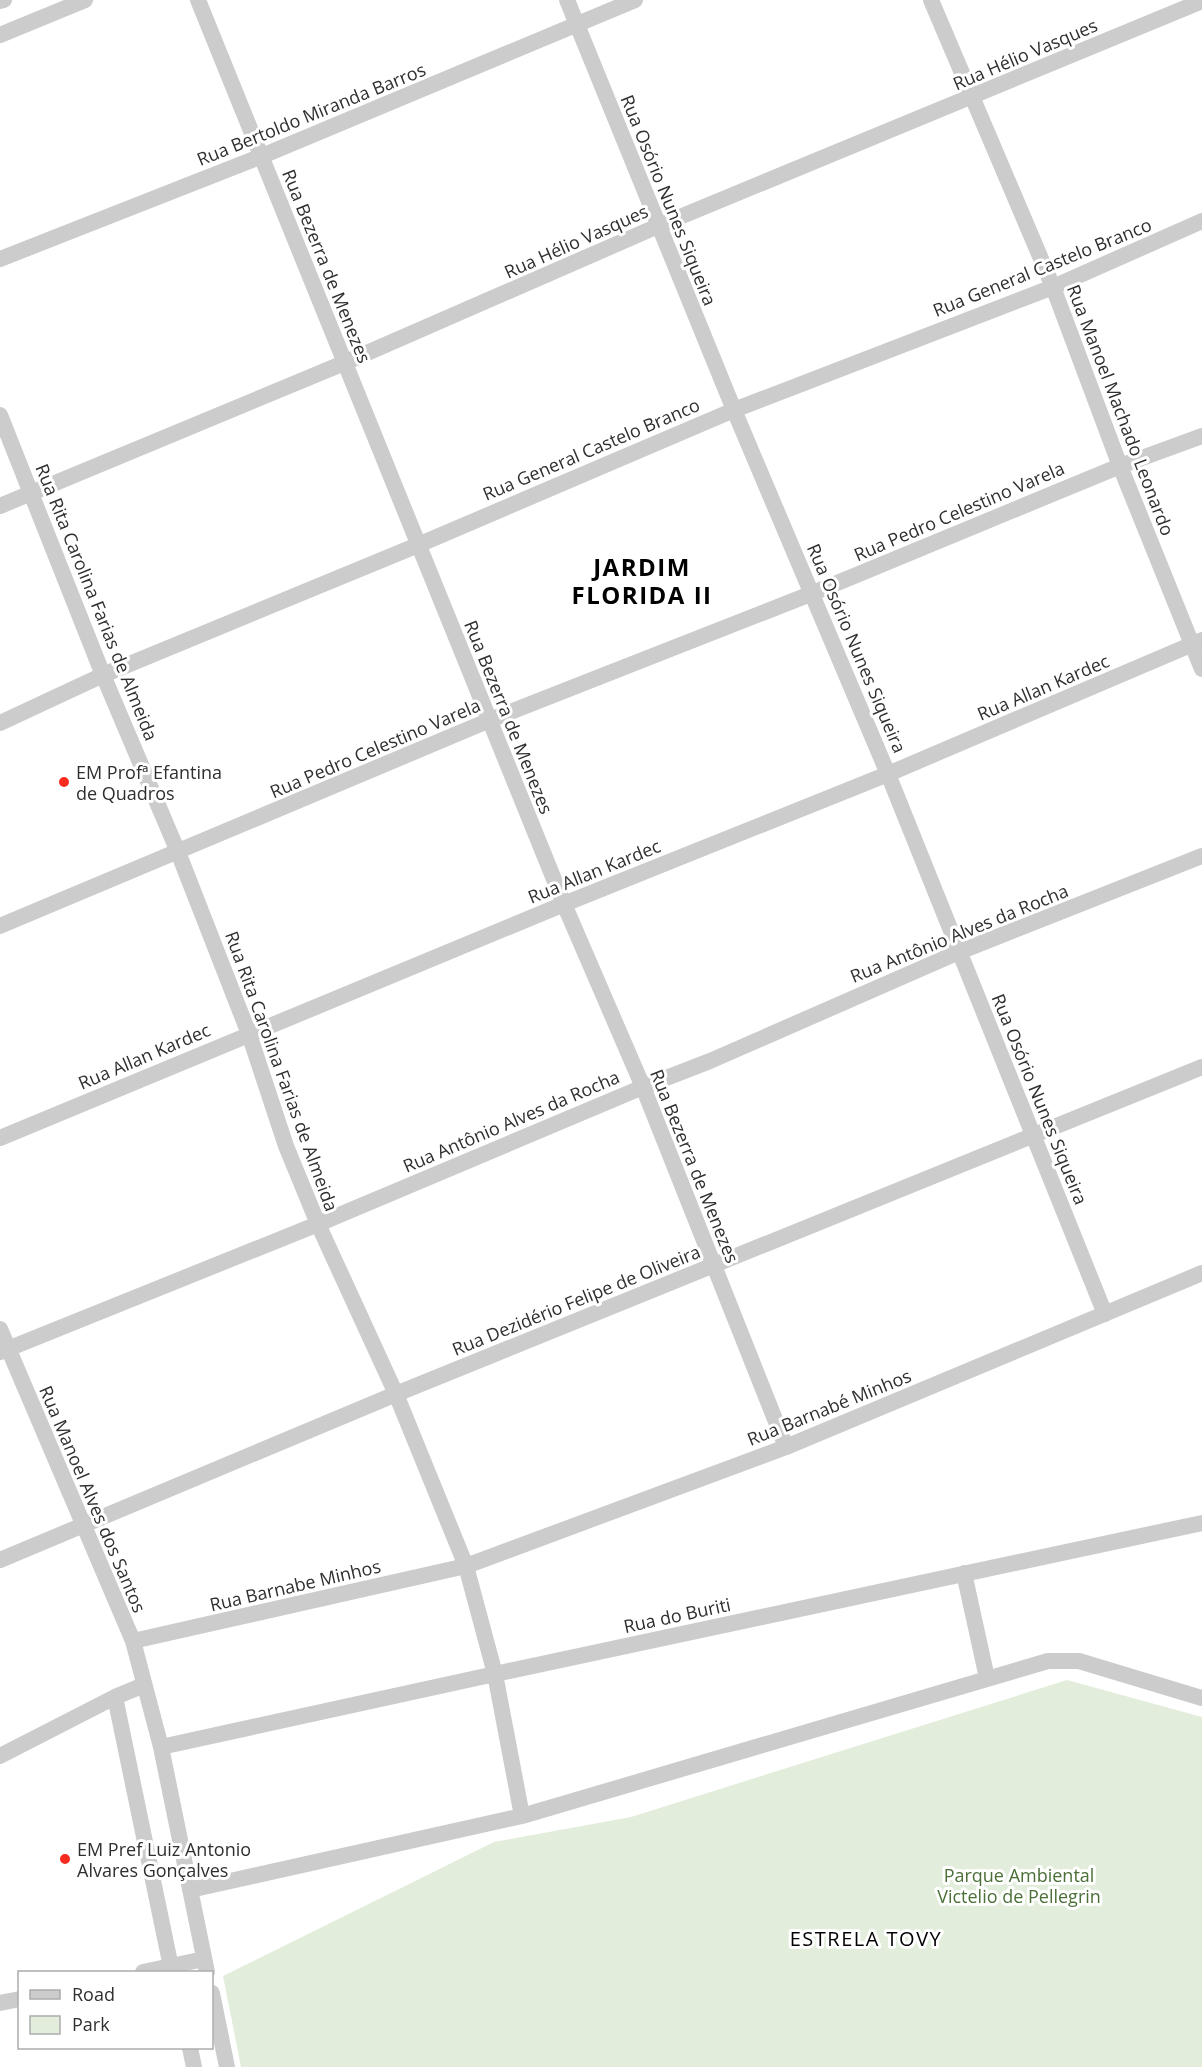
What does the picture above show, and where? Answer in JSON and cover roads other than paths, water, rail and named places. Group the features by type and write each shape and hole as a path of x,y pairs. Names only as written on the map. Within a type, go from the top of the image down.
{"street":[{"path":"0,35 85,0"},
{"name":"Rua Bezerra de Menezes","path":"198,0 564,904 643,1087 786,1447"},
{"name":"Rua Osório Nunes Siqueira","path":"567,0 734,410 888,774 1105,1314"},
{"name":"Rua Bertoldo Miranda Barros","path":"0,259 262,156 635,0"},
{"name":"Rua Manoel Machado Leonardo","path":"931,0 1053,287 1120,466 1197,642 1202,669"},
{"name":"Rua Hélio Vasques","path":"0,506 344,363 658,226 1202,1"},
{"name":"Rua General Castelo Branco","path":"0,723 104,675 418,545 734,410 1053,287 1202,221"},
{"name":"Rua Rita Carolina Farias de Almeida","path":"0,415 178,852 249,1034 286,1146 318,1224 396,1394 466,1566 495,1674 522,1816"},
{"name":"Rua Pedro Celestino Varela","path":"0,926 490,720 813,594 1120,466 1202,436"},
{"name":"Rua Allan Kardec","path":"0,1138 564,904 888,774 1197,642"},
{"name":"Rua Antônio Alves da Rocha","path":"4,1350 318,1224 710,1061 959,952 1202,856"},
{"name":"Rua Dezidério Felipe de Oliveira","path":"0,1560 396,1394 1202,1067"},
{"name":"Rua Barnabé Minhos","path":"466,1566 786,1447 1202,1274"},
{"name":"Rua Manoel Alves dos Santos","path":"0,1329 4,1350 133,1641 161,1747 206,1966"},
{"name":"Rua do Buriti","path":"161,1747 1202,1523"},
{"name":"Rua Barnabe Minhos","path":"133,1641 466,1566"},
{"path":"964,1573 987,1678"},
{"path":"190,1890 522,1816 1048,1661 1079,1661 1202,1698"},
{"path":"0,1756 115,1697 144,1685"},
{"path":"115,1697 171,1970 206,1966"},
{"path":"213,1998 227,2067"},
{"path":"0,2003 18,1999"},
{"path":"190,2049 194,2067"}],"place":[{"name":"EM Profª Efantina de Quadros","path":"64,782"},
{"name":"EM Pref Luiz Antonio Alvares Gonçalves","path":"65,1859"}],"district":[{"name":"JARDIM FLORIDA II","path":"642,580"},
{"name":"ESTRELA TOVY","path":"866,1938"}],"park label":[{"name":"Parque Ambiental Victelio de Pellegrin","path":"1019,1885"}]}
